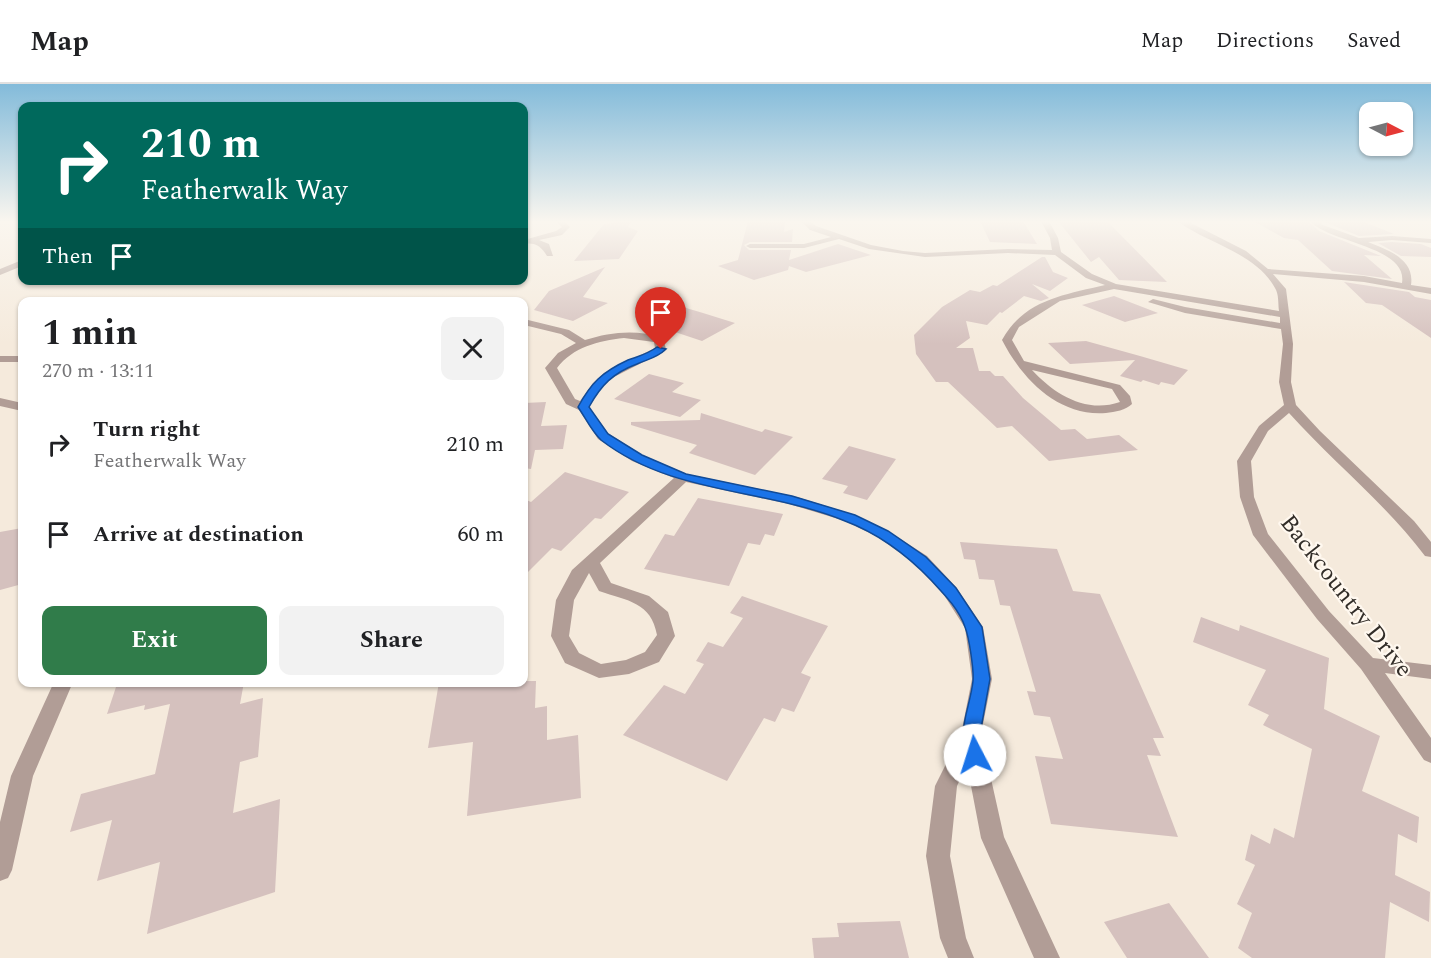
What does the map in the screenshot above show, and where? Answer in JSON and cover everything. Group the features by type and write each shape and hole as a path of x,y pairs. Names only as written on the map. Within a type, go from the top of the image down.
{"street":[{"path":"1069,262 1089,276 1139,298 1185,310 1285,327"},
{"path":"1254,262 1266,271 1281,289 1288,344 1285,382 1290,406 1315,435 1409,524 1431,552"},
{"path":"1399,262 1404,265 1408,275 1406,286"},
{"path":"0,272 18,265"},
{"path":"1266,271 1364,279 1431,291"},
{"path":"1020,363 1116,387 1124,396 1126,404 1113,410 1091,411 1065,401 1039,384 1020,363 1007,340 1015,325 1057,299 1114,286 1283,315"},
{"path":"528,323 565,332 584,344"},
{"path":"583,407 595,386 611,374 661,349 659,340 648,335 632,334 584,344 562,354 551,368 570,401 583,407 603,436 637,458 683,477 792,500 850,518 883,534 921,560 951,591 974,627 982,679 971,734 946,786 938,856 953,938 961,958"},
{"path":"0,359 18,359"},
{"path":"0,402 18,406"},
{"name":"Backcountry Drive","path":"1290,406 1263,429 1244,461 1247,497 1261,535 1319,610 1368,664 1431,754"},
{"path":"591,561 605,587 643,600 662,616 666,636 652,657 629,667 599,671 572,658 560,636 565,600 578,574 591,561 683,477"},
{"path":"1368,664 1431,672"},
{"path":"0,870 22,776 62,687"},
{"path":"971,734 993,838 1047,958"}],"building":[{"path":"732,262 845,262 806,272 789,266 788,270 754,280 718,266"},
{"path":"1035,262 1048,262 1053,272 1068,278 1050,291 1032,284 1049,298 1041,301 1024,296 1002,313 1000,312 987,325 966,321 970,338 956,348 973,348 979,371 990,371 995,376 1003,376 1023,398 1061,430 1075,429 1087,439 1119,435 1138,450 1049,461 1012,426 997,428 948,382 936,382 916,354 914,335 942,307 970,290 980,292 993,285 997,286"},
{"path":"1103,262 1147,262 1167,282 1119,280"},
{"path":"1322,262 1372,262 1392,279 1332,271"},
{"path":"605,267 583,297 608,303 573,321 534,310 549,291"},
{"path":"1344,282 1409,292 1415,297 1431,300 1431,338 1382,305 1366,303"},
{"path":"1114,296 1158,313 1125,322 1082,305"},
{"path":"676,305 735,323 702,341 642,321"},
{"path":"1086,341 1188,370 1174,385 1161,382 1159,385 1143,380 1141,382 1120,376 1135,360 1070,364 1048,343"},
{"path":"649,374 684,383 672,392 701,400 680,417 614,399"},
{"path":"546,402 541,426 567,425 563,449 535,450 531,469 528,469 528,403"},
{"path":"701,413 762,432 765,429 793,437 755,475 689,453 697,445 631,425 631,422 700,420"},
{"path":"849,446 896,459 867,500 843,493 848,486 822,479"},
{"path":"565,472 629,492 601,519 595,518 561,551 552,548 528,572 528,501 531,502"},
{"path":"698,498 783,514 774,536 765,534 760,545 748,543 729,586 644,569 665,534 674,536"},
{"path":"18,529 18,585 0,590 0,532"},
{"path":"960,542 1057,549 1073,591 1100,594 1164,738 1153,738 1161,756 1147,755 1178,837 1051,824 1035,756 1063,759 1050,717 1034,715 1027,691 1036,692 1010,606 1000,605 994,580 979,579 975,560 964,559"},
{"path":"742,596 828,626 801,673 811,677 794,712 782,708 775,722 764,718 727,781 623,735 664,685 685,694 704,664 696,661 708,642 723,647 743,618 730,613"},
{"path":"1201,617 1239,631 1240,625 1329,658 1324,709 1380,736 1362,791 1419,817 1417,843 1398,834 1395,875 1430,892 1429,922 1390,902 1385,958 1252,958 1238,948 1252,913 1237,904 1255,865 1245,860 1251,834 1270,844 1274,828 1294,838 1312,749 1263,725 1269,715 1248,705 1266,670 1193,642"},
{"path":"528,681 536,681 535,708 547,706 547,740 578,735 581,798 467,816 473,742 428,748 438,687 528,687"},
{"path":"116,687 243,687 240,704 263,698 258,757 240,762 233,813 280,799 275,892 147,934 160,862 97,881 112,820 70,832 81,794 155,774 170,704 144,710 145,705 107,714"},
{"path":"1169,903 1209,958 1127,958 1104,922"},
{"path":"900,921 909,958 814,958 812,938 839,937 837,923"}],"route":[{"path":"661,349 653,355 632,362 595,386 583,407 603,436 637,458 683,477 792,500 850,518 883,534 921,560 951,591 974,627 982,679 971,734 975,755"}]}
